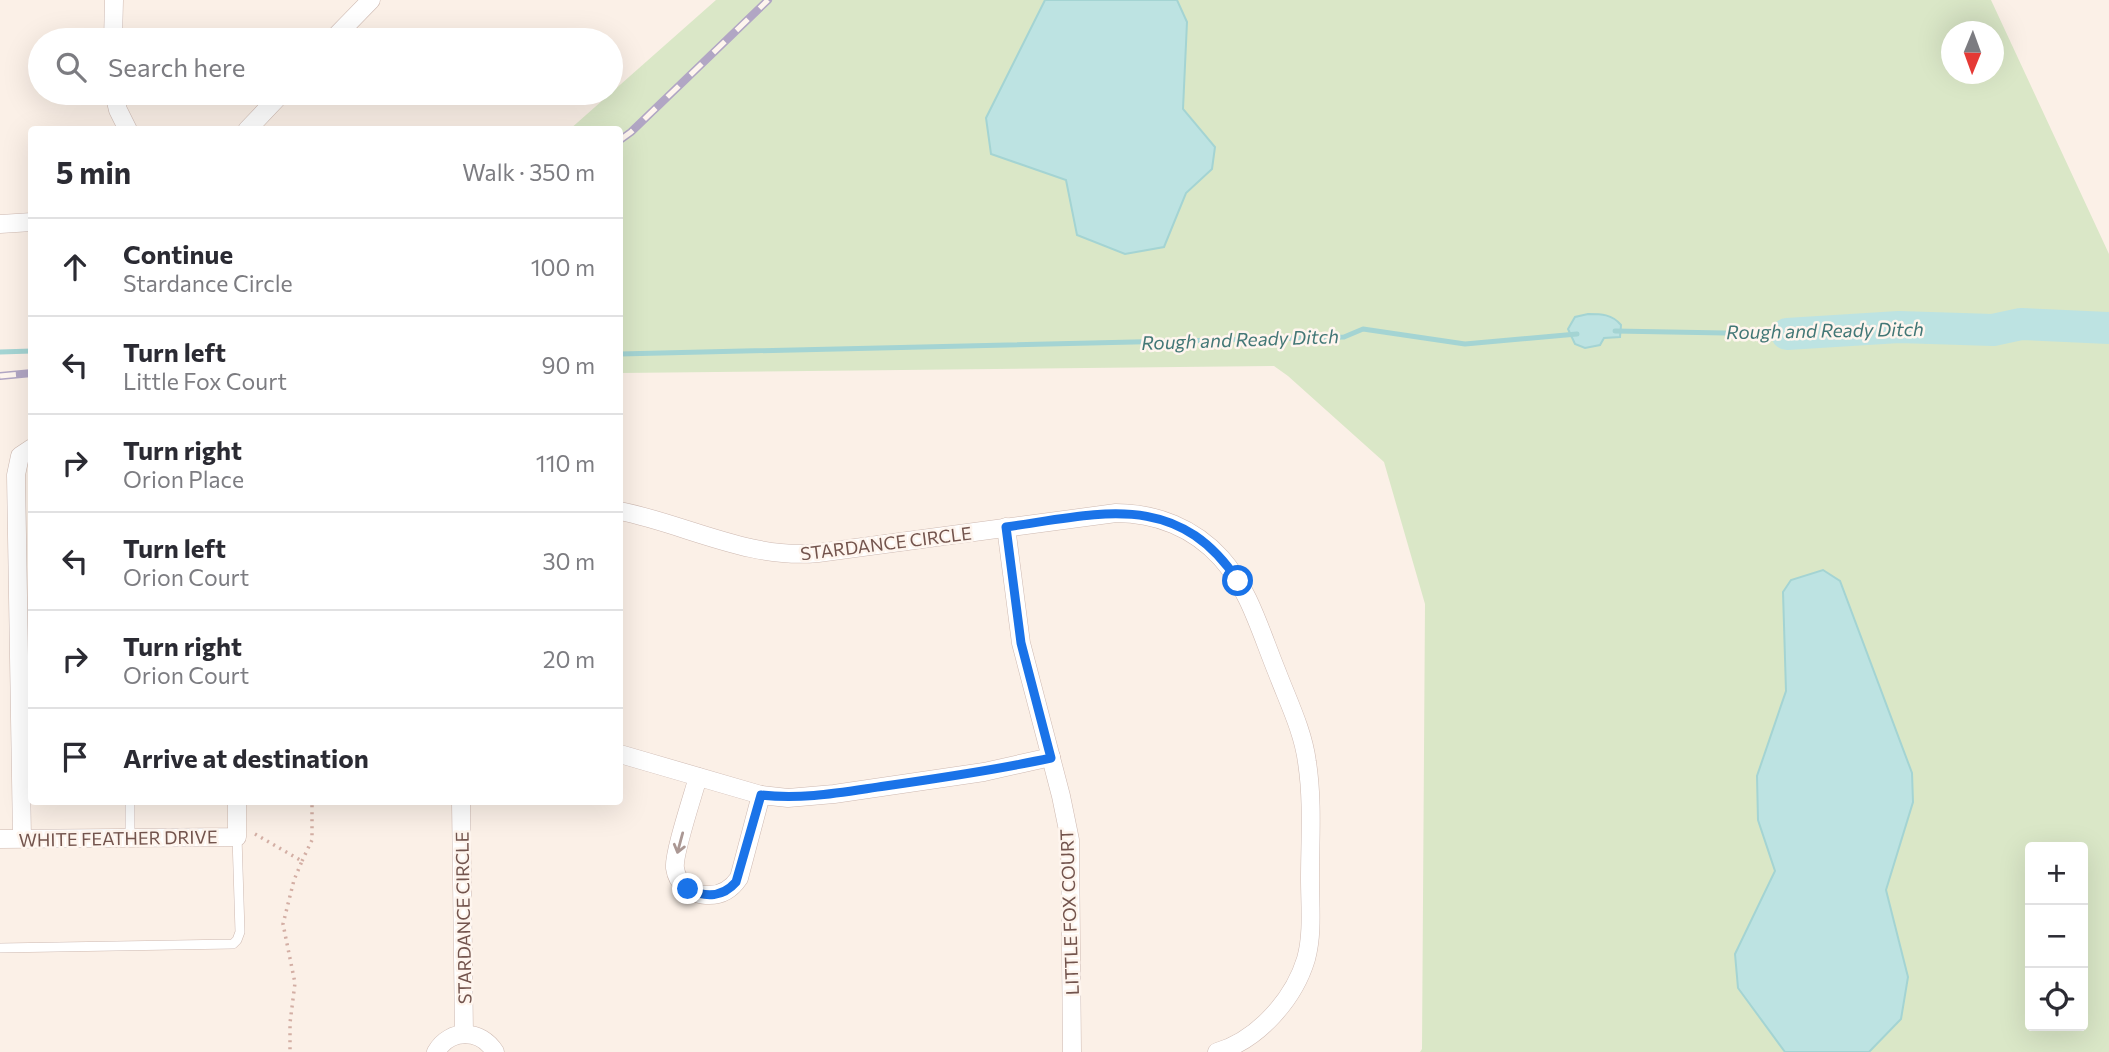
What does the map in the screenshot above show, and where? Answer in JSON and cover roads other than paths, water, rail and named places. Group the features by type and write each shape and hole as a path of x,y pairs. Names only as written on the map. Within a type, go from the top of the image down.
{"street":[{"path":"113,28 114,0"},
{"path":"344,28 371,0"},
{"path":"117,105 126,126"},
{"path":"251,126 271,105"},
{"path":"0,224 28,222"},
{"path":"22,838 16,475 20,456 28,451"},
{"name":"STARDANCE CIRCLE","path":"623,512 755,549 786,555 818,554 1103,514 1131,513 1158,518 1181,528 1206,544 1229,568 1247,596 1302,734 1307,762 1310,820 1310,932 1301,972 1281,1005 1251,1035 1217,1052"},
{"name":"LITTLE FOX COURT","path":"1006,527 1021,643 1065,810 1070,840 1072,1052"},
{"path":"623,755 761,795 788,798 984,772 1051,758"},
{"path":"698,777 675,866 682,884 700,894 720,894 736,882 761,795"},
{"path":"237,805 237,830"},
{"name":"STARDANCE CIRCLE","path":"461,805 464,1034"},
{"name":"WHITE FEATHER DRIVE","path":"0,839 130,838 237,830"},
{"path":"436,1052 445,1040 464,1034 481,1038 495,1052"}],"lane":[{"path":"130,805 130,838"},
{"path":"0,948 233,944 240,932 237,830"}],"water":[{"path":"1045,0 1177,0 1187,22 1183,109 1215,147 1212,169 1186,193 1164,247 1125,254 1077,235 1066,180 991,154 986,118"},
{"path":"1588,314 1614,319 1621,325 1620,337 1604,338 1600,345 1585,348 1575,344 1568,329 1575,317"},
{"path":"1823,570 1840,581 1912,773 1913,802 1886,890 1908,977 1901,1019 1869,1052 1785,1052 1738,988 1735,954 1775,871 1758,820 1757,776 1786,691 1783,592 1791,580"}],"waterway":[{"name":"Rough and Ready Ditch","path":"1787,334 1899,327 1993,330 2021,324 2109,328"},
{"name":"Rough and Ready Ditch","path":"623,354 1344,337 1363,329 1465,344 1577,334"},
{"name":"Rough and Ready Ditch","path":"1615,331 1787,334"},
{"name":"Rough and Ready Ditch","path":"0,352 28,351"}],"railway":[{"path":"623,138 768,0"},
{"path":"0,376 28,373"}]}
